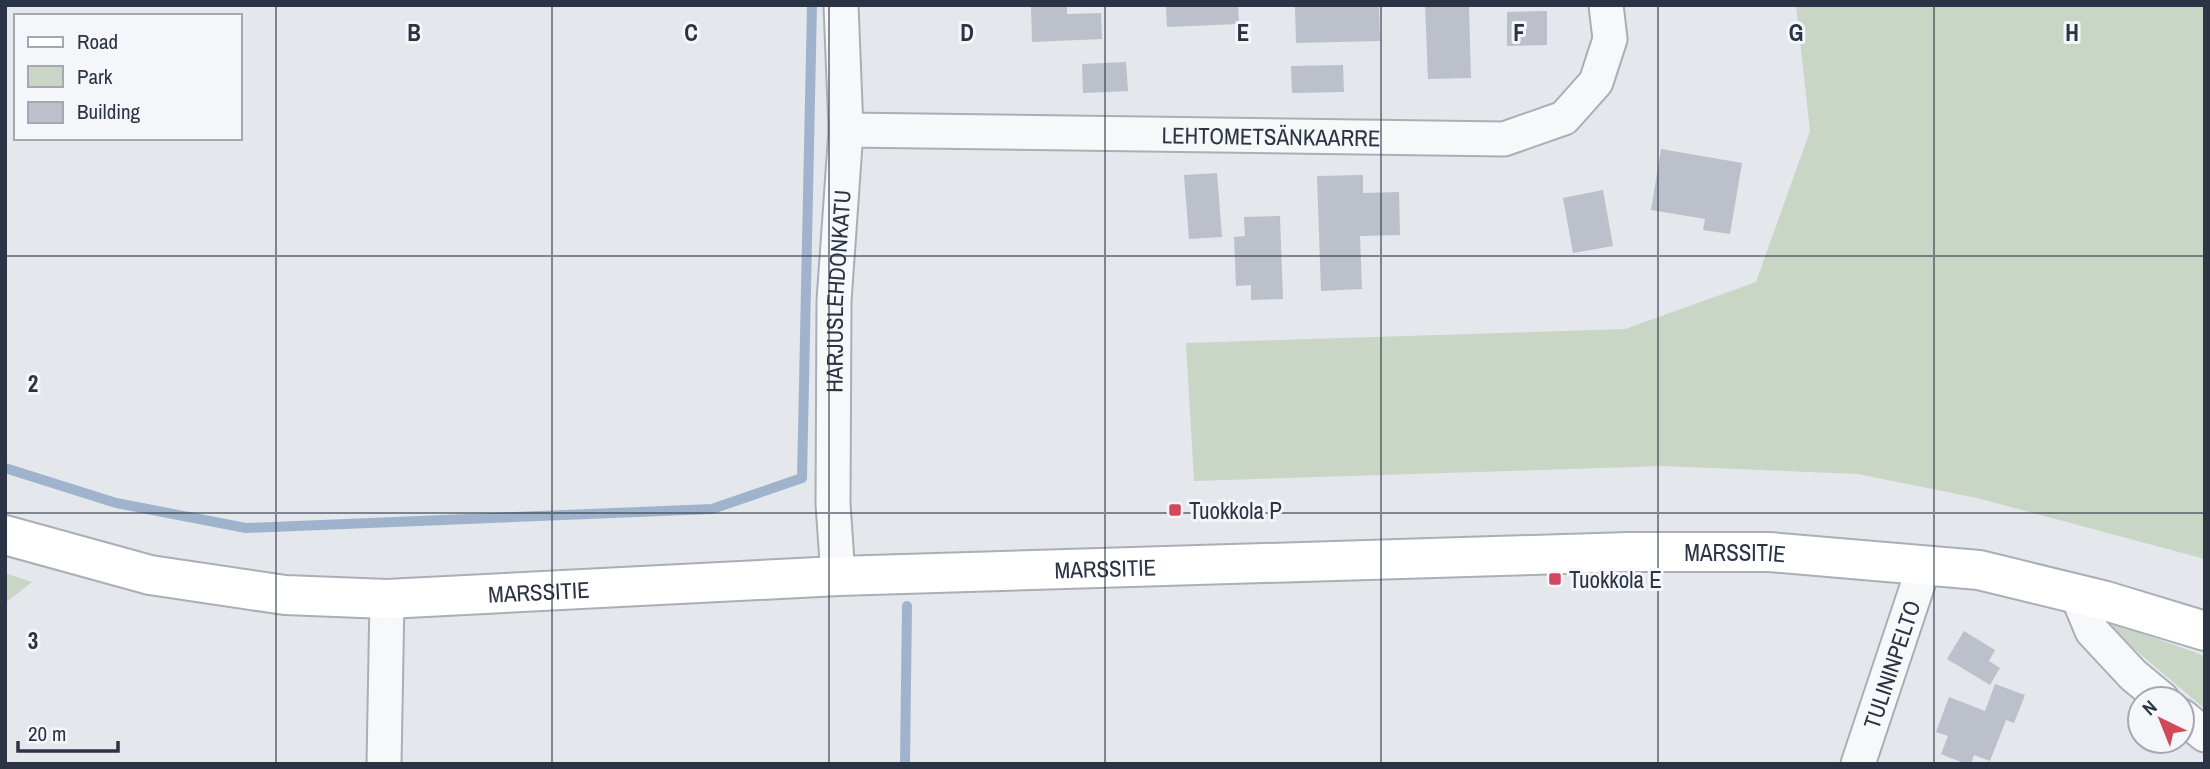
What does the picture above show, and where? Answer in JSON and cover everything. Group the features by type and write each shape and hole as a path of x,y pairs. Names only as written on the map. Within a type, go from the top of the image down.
{"main road":[{"name":"MARSSITIE","path":"5,535 150,575 285,595 387,599 838,576 1643,552 1769,552 1979,570 2205,631"}],"street":[{"name":"HARJUSLEHDONKATU","path":"838,576 833,504 834,301 846,130 841,5"},
{"name":"LEHTOMETSÄNKAARRE","path":"846,130 1504,139 1564,118 1596,82 1610,39 1606,5"},
{"name":"TULININPELTO","path":"1858,764 1924,566"},
{"path":"2077,595 2092,631 2145,685"},
{"path":"384,764 387,599"}],"green space":[{"path":"1796,5 2205,5 2205,559 1977,498 1858,474 1663,466 1194,481 1186,343 1625,329 1756,282 1810,131"},
{"path":"5,573 32,582 5,603"},
{"path":"2110,622 2205,656 2205,709 2196,701 2196,685 2177,685 2119,636"}],"building":[{"path":"1031,5 1067,5 1067,14 1101,13 1102,39 1032,42"},
{"path":"1166,5 1238,5 1239,24 1167,27"},
{"path":"1295,5 1379,5 1380,41 1296,43"},
{"path":"1425,5 1469,5 1471,78 1428,79"},
{"path":"1547,11 1547,45 1507,46 1507,12"},
{"path":"1126,62 1128,91 1083,93 1082,64"},
{"path":"1343,65 1344,92 1292,93 1291,66"},
{"path":"1661,149 1742,163 1730,234 1703,230 1705,219 1651,210"},
{"path":"1217,173 1222,237 1189,239 1184,175"},
{"path":"1363,175 1363,193 1399,192 1400,235 1360,236 1362,289 1321,291 1317,176"},
{"path":"1603,190 1613,246 1573,253 1563,198"},
{"path":"1280,216 1283,299 1251,300 1251,285 1236,286 1234,237 1245,236 1244,217"},
{"path":"1964,631 1995,650 1989,661 2000,668 1990,685 1947,659"},
{"path":"1995,684 2025,695 2014,723 2006,720 1990,761 1974,755 1971,764 1966,764 1941,754 1948,736 1936,732 1949,697 1985,711"}],"waterway":[{"path":"5,468 116,503 246,528 712,509 802,478 812,5"},
{"path":"905,764 907,606"}],"place":[{"name":"Tuokkola P","path":"1175,510"},
{"name":"Tuokkola E","path":"1555,579"}]}
